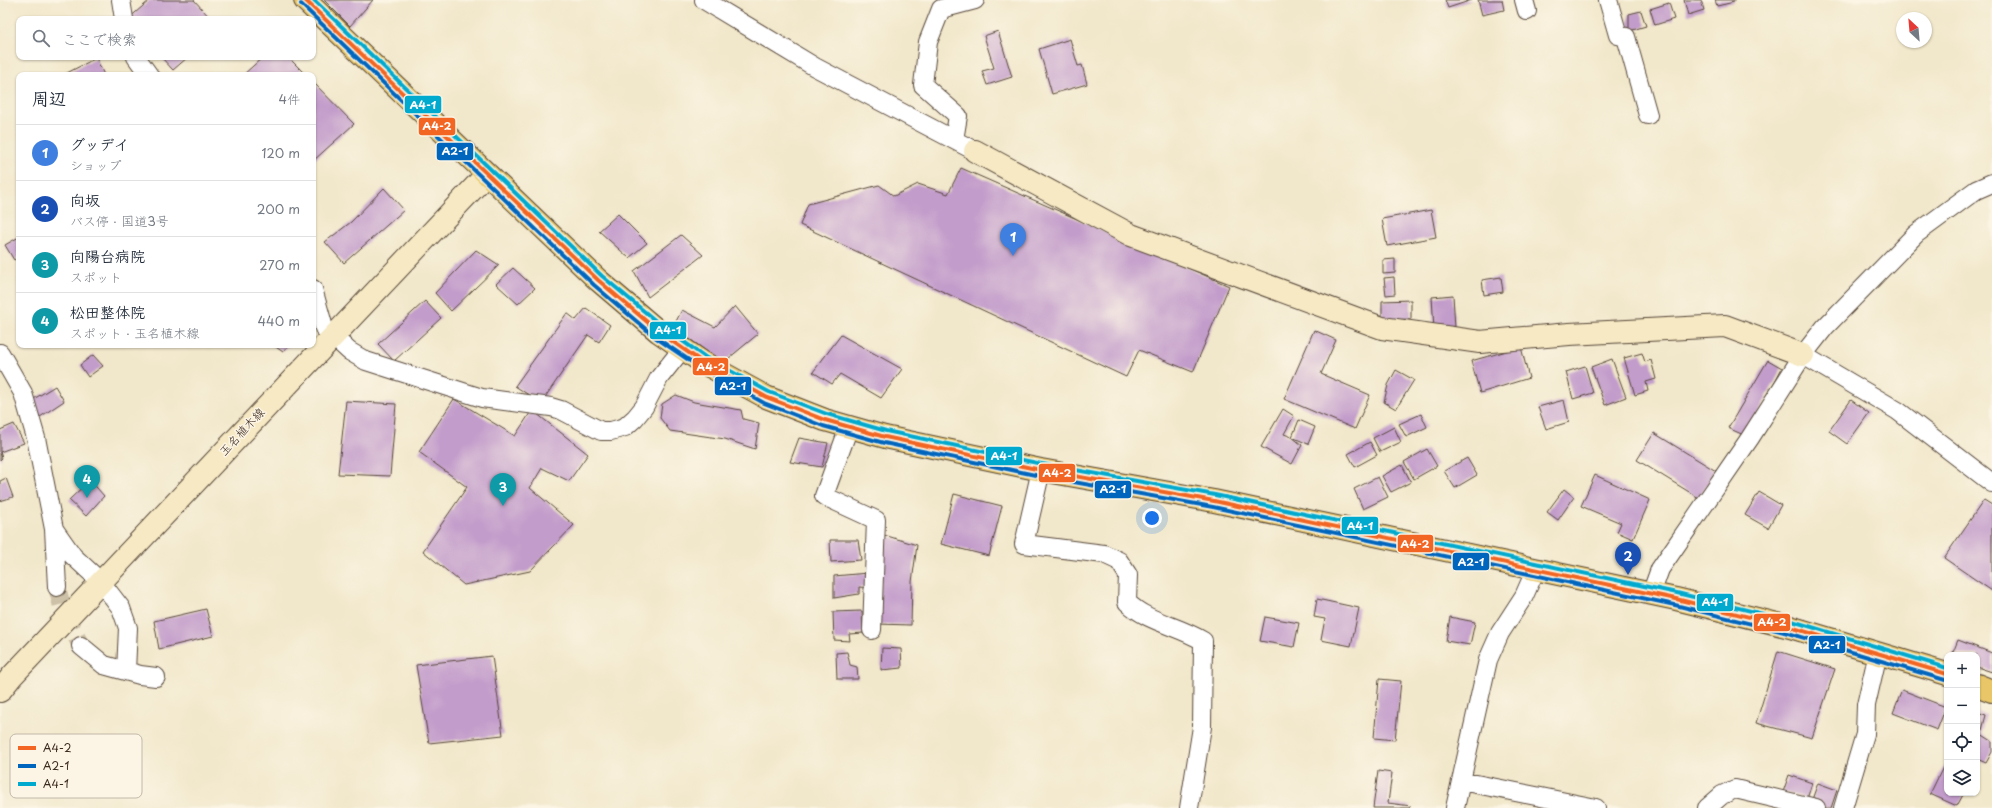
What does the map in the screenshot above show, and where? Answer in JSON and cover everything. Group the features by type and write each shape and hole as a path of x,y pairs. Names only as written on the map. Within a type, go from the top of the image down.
{"highway":[{"path":"305,0 486,175 598,280 659,332 702,362 766,398 825,420 885,437 1041,470 1214,501 1651,594 1790,627 1944,673"},
{"path":"1980,686 1992,691"}],"street":[{"path":"121,0 124,16"},
{"path":"704,0 815,67 1131,235 1382,328 1480,342 1569,334 1725,326 1803,355 1898,411 1992,482"},
{"path":"954,140 958,116 923,84 928,42 941,9 975,0"},
{"path":"1608,0 1618,35 1626,38 1648,115"},
{"path":"138,60 147,72"},
{"name":"玉名植木線","path":"0,691 12,676 486,175"},
{"path":"1651,594 1660,569 1750,438 1803,355 1825,327 1916,234 1976,190 1992,183"},
{"path":"316,300 324,328 332,338 348,352 366,361 482,398 561,410 601,431 611,431 625,427 635,418 644,407 659,378 683,348"},
{"path":"0,353 23,393 36,438 54,529 57,587"},
{"path":"848,427 824,496 876,520 872,630"},
{"path":"1041,470 1024,544 1104,554 1119,561 1128,575 1127,602 1137,612 1189,632 1203,641 1202,727 1189,808"},
{"path":"54,529 73,556 101,582 121,608 128,628 126,671"},
{"path":"1455,808 1488,660 1500,633 1524,596 1536,569"},
{"path":"81,646 104,665 156,677"},
{"path":"1843,808 1865,734 1866,705 1878,653"},
{"path":"1461,781 1596,808"},
{"path":"1707,808 1722,795 1735,789 1816,808"}],"building":[{"path":"150,0 194,0 208,16 131,16"},
{"path":"324,0 373,0 350,26"},
{"path":"1445,0 1472,0 1448,8"},
{"path":"1478,0 1502,0 1504,10 1482,15"},
{"path":"1684,0 1701,0 1704,10 1688,15"},
{"path":"1715,0 1734,0 1734,2 1717,6"},
{"path":"1669,3 1674,19 1655,25 1650,9"},
{"path":"1641,11 1646,26 1629,31 1629,14"},
{"path":"998,31 1012,77 987,85 982,71 994,68 984,36"},
{"path":"1070,39 1078,66 1082,65 1087,84 1052,94 1039,49"},
{"path":"92,60 97,60 103,72 69,72"},
{"path":"164,60 185,60 173,70"},
{"path":"260,60 291,60 303,72 246,72"},
{"path":"316,85 354,124 316,158"},
{"path":"961,168 1229,286 1193,372 1139,350 1126,377 800,225 808,204 879,185 894,196 918,184 948,194"},
{"path":"384,188 404,210 344,263 325,242 351,222"},
{"path":"1431,210 1436,237 1387,246 1382,219"},
{"path":"618,214 647,243 629,258 599,231"},
{"path":"681,235 703,255 648,297 634,271"},
{"path":"16,239 16,259 14,260 5,245"},
{"path":"476,250 499,265 451,311 435,293"},
{"path":"1395,259 1395,273 1383,274 1383,260"},
{"path":"513,268 535,288 518,304 496,284"},
{"path":"1394,277 1395,294 1386,295 1384,278"},
{"path":"1501,277 1503,292 1484,295 1482,280"},
{"path":"1453,295 1455,328 1434,329 1432,297"},
{"path":"1411,300 1411,319 1382,320 1382,301"},
{"path":"425,301 441,318 394,361 378,344"},
{"path":"735,306 758,334 723,363 673,327 682,310 715,327"},
{"path":"586,308 610,325 599,342 588,335 541,403 515,386 567,313 576,320"},
{"path":"1314,330 1336,340 1321,374 1370,395 1355,429 1284,399"},
{"path":"841,335 902,369 881,398 840,374 832,384 813,372"},
{"path":"1521,347 1529,378 1480,393 1471,361"},
{"path":"277,348 286,348 283,352"},
{"path":"1642,353 1645,362 1651,360 1656,379 1646,382 1648,391 1635,395 1624,358"},
{"path":"93,355 103,366 88,377 80,365"},
{"path":"1612,359 1626,397 1605,405 1591,367"},
{"path":"1768,360 1782,368 1746,436 1728,428"},
{"path":"1585,366 1593,393 1573,399 1566,372"},
{"path":"1396,370 1414,380 1396,409 1384,402 1388,385"},
{"path":"55,386 64,401 40,417 32,400"},
{"path":"676,395 694,402 741,410 743,419 759,423 755,449 725,439 670,431 660,418 662,404"},
{"path":"454,399 515,436 532,410 588,454 569,481 542,468 530,488 574,525 530,571 464,585 423,551 467,487 419,452"},
{"path":"1564,400 1569,422 1546,429 1538,407"},
{"path":"1851,400 1869,413 1847,444 1829,431"},
{"path":"346,401 396,404 390,476 338,474"},
{"path":"1283,409 1294,416 1284,434 1292,437 1302,445 1292,464 1261,447"},
{"path":"1421,414 1427,427 1406,437 1399,424"},
{"path":"1299,420 1315,427 1308,444 1292,437"},
{"path":"14,424 24,443 0,452 0,430"},
{"path":"1394,427 1401,442 1380,452 1373,438"},
{"path":"1654,433 1716,471 1699,498 1637,460"},
{"path":"799,438 828,443 822,467 790,462"},
{"path":"1370,442 1377,455 1355,467 1348,454"},
{"path":"1427,449 1437,466 1414,479 1404,462"},
{"path":"1467,458 1477,475 1455,488 1444,471"},
{"path":"1402,465 1411,482 1391,492 1382,476"},
{"path":"1595,475 1650,500 1633,539 1617,532 1621,523 1581,506"},
{"path":"1378,477 1388,497 1363,509 1354,489"},
{"path":"6,478 13,497 0,501 0,481"},
{"path":"90,480 104,496 86,516 69,500"},
{"path":"1564,489 1574,497 1558,520 1547,512"},
{"path":"1759,492 1781,505 1768,528 1745,515"},
{"path":"954,494 1002,506 989,556 941,544"},
{"path":"1984,500 1992,505 1992,591 1944,558"},
{"path":"884,535 917,545 912,582 911,625 877,624"},
{"path":"830,540 858,540 861,560 831,562"},
{"path":"868,573 871,588 859,587 859,594 834,598 834,576"},
{"path":"1317,599 1359,608 1351,646 1321,640 1325,619 1314,617"},
{"path":"206,609 213,636 159,649 154,621"},
{"path":"862,611 863,633 849,634 850,641 834,640 833,612"},
{"path":"1265,617 1299,623 1294,647 1260,641"},
{"path":"1450,617 1475,622 1470,645 1446,641"},
{"path":"1958,640 1992,653 1992,672 1980,668 1980,652 1953,652"},
{"path":"882,648 901,649 902,668 881,670"},
{"path":"1778,651 1835,669 1812,738 1756,723"},
{"path":"847,652 850,665 857,667 858,679 837,679 836,653"},
{"path":"492,656 503,735 429,743 416,665"},
{"path":"1379,679 1401,681 1395,740 1374,738"},
{"path":"1902,690 1944,706 1944,712 1937,730 1893,713"},
{"path":"1980,713 1986,715 1981,734 1992,741 1992,752 1986,763 1980,760"},
{"path":"1944,765 1944,796 1962,796 1957,806 1930,794"},
{"path":"1378,771 1392,773 1388,803 1411,806 1409,808 1373,808"},
{"path":"1789,775 1812,783 1807,799 1783,792"},
{"path":"1818,783 1837,790 1831,808 1819,808 1810,805"}],"tunnel":[{"path":"57,587 63,610 81,646"}],"transit line":[{"name":"A4-2","path":"305,0 598,280 659,332 702,362 766,397 825,420 885,437 1041,470 1214,501 1676,599 1790,627 1944,673"},
{"name":"A4-1","path":"314,0 602,276 663,327 705,357 769,392 827,414 886,431 1042,464 1215,495 1677,593 1792,621 1944,667"},
{"name":"A2-1","path":"301,4 314,16"},
{"name":"A2-1","path":"316,18 594,285 655,337 699,367 764,403 823,426 884,443 1040,476 1213,507 1675,605 1788,633 1944,680"}],"place":[{"name":"グッデイ","path":"1013,256"},
{"name":"松田整体院","path":"87,498"},
{"name":"向陽台病院","path":"503,506"},
{"name":"向坂","path":"1628,575"}]}
